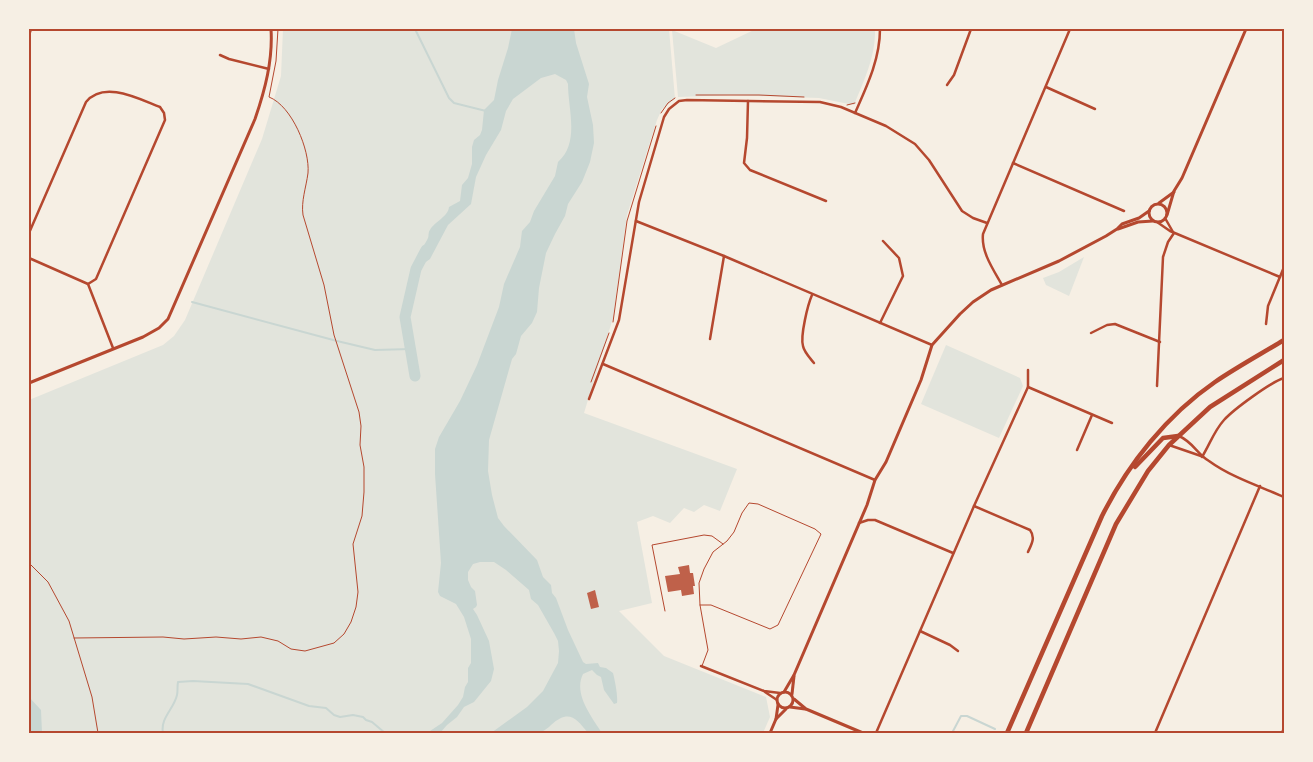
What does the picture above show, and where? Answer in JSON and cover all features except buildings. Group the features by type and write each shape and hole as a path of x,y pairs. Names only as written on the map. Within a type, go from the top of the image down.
{"highway":[{"path":"1008,733 1102,516 1140,454 1169,420 1215,382 1284,340"},
{"path":"1026,733 1116,524 1142,480 1169,445 1210,407 1284,360"},
{"path":"1124,479 1163,438 1178,436"}],"street":[{"path":"29,35 31,29"},
{"path":"29,383 154,331 168,319 255,119 269,69 271,29"},
{"path":"855,113 875,66 880,29"},
{"path":"947,85 954,75 971,29"},
{"path":"1002,285 982,243 983,234 1070,29"},
{"path":"776,720 777,702 794,675 867,505 874,480 886,462 917,389 932,345 973,302 1002,285 1059,261 1117,230 1138,222 1155,222 1166,217 1174,192 1182,178 1246,29"},
{"path":"220,55 269,69"},
{"path":"1046,87 1095,109"},
{"path":"29,233 86,102 90,97 98,94 118,92 160,107 164,113 165,120 96,279 88,284"},
{"path":"589,399 619,320 639,202 664,117 669,109 679,101 820,102 841,107 886,126 915,144 929,160 962,211 973,218 987,223"},
{"path":"748,101 744,163 750,170 826,201"},
{"path":"1013,163 1124,211"},
{"path":"1117,230 1122,224 1139,218 1149,211 1152,206 1174,192"},
{"path":"1157,204 1164,207 1166,217 1174,233"},
{"path":"1149,211 1149,217 1174,233 1280,277"},
{"path":"636,221 724,256 932,345"},
{"path":"1157,386 1164,257 1168,242 1174,233"},
{"path":"880,323 903,276 899,258 883,241"},
{"path":"710,339 724,256"},
{"path":"29,258 88,284 113,348"},
{"path":"1266,324 1268,306 1284,267"},
{"path":"812,295 807,307 802,342 804,350 814,363"},
{"path":"1091,332 1107,324 1115,324 1160,342"},
{"path":"603,364 874,480"},
{"path":"876,733 953,553 1028,387 1028,370"},
{"path":"1202,457 1214,434 1225,419 1276,380 1284,378"},
{"path":"1028,387 1112,423"},
{"path":"1077,450 1092,415"},
{"path":"1178,436 1190,442 1202,457"},
{"path":"1169,445 1202,457 1221,470 1284,497"},
{"path":"1155,733 1260,486"},
{"path":"974,506 1030,530 1033,534 1033,539 1028,552"},
{"path":"859,523 875,520 953,553"},
{"path":"920,631 950,645 958,651"},
{"path":"701,666 764,690 792,695"},
{"path":"794,675 792,695 794,699 806,709 863,733"},
{"path":"764,690 777,702 788,708 806,709"},
{"path":"770,733 776,720 793,704 794,699"},
{"path":"1282,733 1284,728"}],"lane":[{"path":"700,605 711,605 770,629 778,625 821,534 815,529 758,504 749,503 742,513 734,532 713,552 704,569 700,584 700,605 708,650 701,666"},
{"path":"665,611 652,545 704,535 712,536 723,544"}],"path":[{"path":"74,638 164,637 184,639 216,637 241,639 262,637 278,641 290,649 305,651 334,643 344,634 351,622 358,600 352,544 362,516 364,492 364,467 360,445 360,412 334,335 324,285 302,216 308,159 298,130 288,112 274,99 269,97 276,61 278,29"},
{"path":"660,115 668,103 682,95"},
{"path":"690,95 811,97"},
{"path":"839,102 848,105 854,102 859,104"},
{"path":"613,324 627,221 658,120"},
{"path":"595,383 589,381 609,332"},
{"path":"29,563 48,582 69,621 92,697 98,733"}],"shaded area":[{"path":"283,29 669,29 675,99 662,109 657,120 627,215 613,318 584,413 737,469 720,511 704,505 694,512 684,508 670,523 653,516 637,522 652,603 619,611 664,656 766,697 770,717 763,733 29,733 29,400 163,345 174,336 185,320 262,139 281,76"},
{"path":"512,29 574,29 576,43 589,84 587,97 593,125 594,143 590,162 582,182 568,204 565,216 546,253 539,288 537,312 532,323 521,336 516,354 512,359 489,440 488,471 498,518 537,560 543,577 551,585 552,593 556,598 583,662 586,664 598,663 600,667 606,668 613,673 617,700 617,703 614,704 604,690 601,677 592,670 583,674 581,682 580,689 585,705 602,733 588,733 572,717 563,717 542,732 534,734 491,733 527,707 543,691 558,663 559,651 558,641 538,605 531,599 529,590 494,562 480,562 473,564 468,572 468,580 475,591 477,605 473,609 489,641 494,669 491,681 474,702 464,707 457,717 440,733 427,733 442,723 458,705 468,682 468,668 471,663 471,639 464,617 456,604 440,596 438,592 441,563 435,449 439,437 460,401 477,365 499,307 504,284 520,247 522,231 530,222 534,211 555,176 558,162 565,154 571,136 568,84 566,80 555,74 541,78 513,99 506,111 501,130 486,155 476,177 471,204 448,225 430,259 423,264 419,263 420,253 428,238 429,231 446,214 449,207 460,201 462,185 468,178 472,164 474,140 480,135 482,130 484,110 494,100"},
{"path":"756,29 875,29 874,49 854,105 819,98 731,95 678,97 672,30 716,48"},
{"path":"1084,257 1069,296 1046,285 1043,278 1059,272"},
{"path":"946,345 1020,378 1023,386 999,438 921,404"},
{"path":"29,697 41,710 42,733 29,733"}],"waterway":[{"path":"415,29 449,98 454,103 486,111"},
{"path":"415,376 405,317 416,269 426,250"},
{"path":"192,302 375,350 411,349"},
{"path":"163,733 165,718 177,695 178,682 193,681 248,684 309,706 326,708 334,715 340,717 353,715 363,717 385,733"},
{"path":"952,733 961,716 967,716 995,729"}]}
